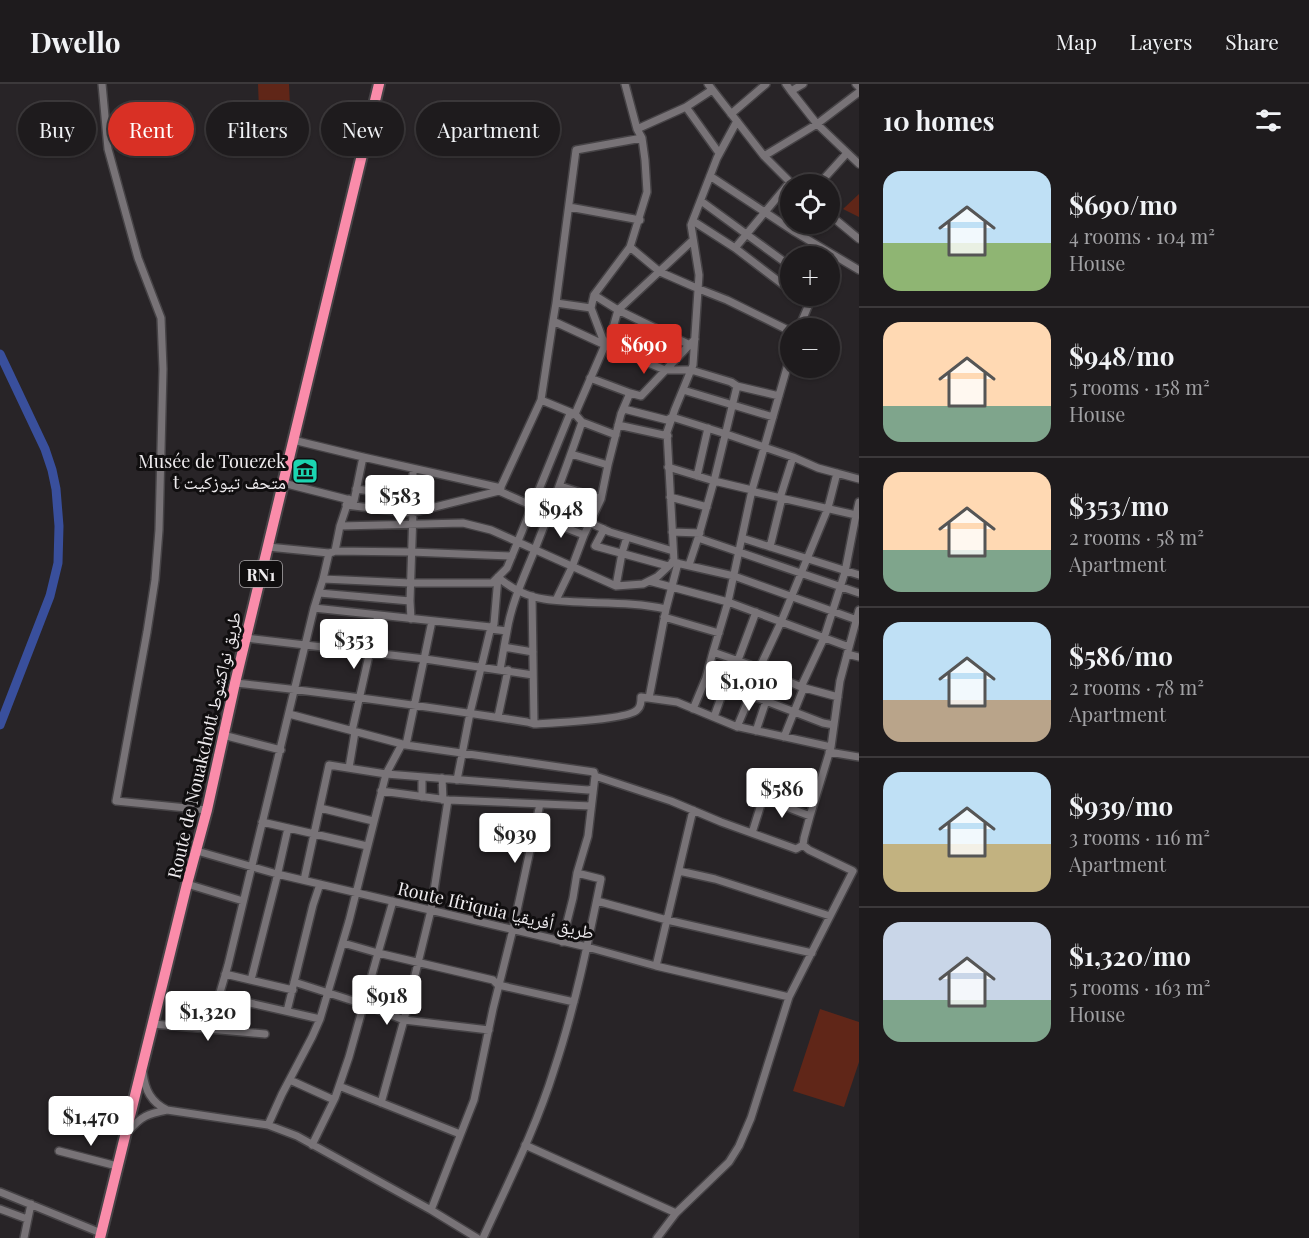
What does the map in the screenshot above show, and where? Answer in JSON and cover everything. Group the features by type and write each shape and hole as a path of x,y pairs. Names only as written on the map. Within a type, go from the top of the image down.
{"highway":[{"name":"Route de Nouakchott طريق نواكشوط","path":"101,1235 207,810 235,683 379,84"}],"street":[{"path":"102,84 108,149 138,258 161,318 163,369 159,530 154,580 147,632 116,801 207,810"},
{"path":"606,345 591,308 594,295 630,247 647,192 642,138 637,129 625,84"},
{"path":"731,114 766,84"},
{"path":"786,84 817,124 859,164"},
{"path":"791,91 803,84"},
{"path":"856,84 859,87"},
{"path":"637,129 686,107 710,87 764,156 782,174"},
{"path":"764,156 817,124 859,92"},
{"path":"686,107 719,153"},
{"path":"649,698 672,588 674,561 667,432 693,366 692,342 699,274 691,225 719,153 736,121"},
{"path":"500,490 541,400 576,150 642,138"},
{"path":"828,174 847,153"},
{"path":"710,176 795,232 859,270"},
{"path":"735,248 780,195"},
{"path":"701,201 780,259"},
{"path":"569,207 640,220"},
{"path":"693,221 735,248 780,282"},
{"path":"840,223 859,239"},
{"path":"323,579 410,584 492,583 507,568 569,416 575,414 606,345 618,310 693,240"},
{"path":"630,247 660,272 727,300 780,326"},
{"path":"594,295 618,310 692,342"},
{"path":"556,303 591,308"},
{"path":"553,321 665,370 691,370 731,382 737,387 779,396"},
{"path":"590,378 641,396 692,342"},
{"path":"693,709 706,678 728,602 752,490 784,378"},
{"path":"689,565 707,507 737,387"},
{"path":"683,390 773,417"},
{"path":"556,600 601,499 618,425 630,393"},
{"path":"541,400 575,414 582,422 616,435"},
{"path":"624,409 667,420 672,417 765,447 818,468 859,479"},
{"path":"498,717 509,618 582,422"},
{"path":"618,425 668,436"},
{"path":"697,476 708,428"},
{"path":"293,440 500,490 533,506"},
{"path":"571,454 608,465"},
{"path":"347,502 354,501 363,457"},
{"path":"770,546 793,457"},
{"path":"668,467 755,492 856,515"},
{"path":"411,619 413,469"},
{"path":"737,727 828,508 837,473"},
{"path":"283,483 347,502 413,512 500,490"},
{"path":"560,486 601,499"},
{"path":"356,489 413,497"},
{"path":"670,497 707,507"},
{"path":"320,1019 219,996 314,608 347,502"},
{"path":"784,737 824,638 845,570 859,502"},
{"path":"546,520 584,535"},
{"path":"590,522 610,532 673,551"},
{"path":"340,526 463,523 491,530 616,586 643,584 673,564"},
{"path":"604,529 596,546 734,576 857,621"},
{"path":"672,532 699,536 859,593"},
{"path":"616,586 627,537"},
{"path":"742,538 859,575"},
{"path":"268,547 332,552 512,556"},
{"path":"498,577 505,584 542,599 647,605 719,633"},
{"path":"457,780 470,713 491,628 494,624 498,577"},
{"path":"649,581 728,602 756,612 824,638 859,657"},
{"path":"319,593 410,601"},
{"path":"532,596 534,724"},
{"path":"314,608 507,631"},
{"path":"803,845 830,749 840,681 859,610"},
{"path":"714,717 756,612"},
{"path":"349,768 360,698 378,615"},
{"path":"268,1125 320,1019 329,993 386,774 404,745 415,705 432,621"},
{"path":"246,638 424,658 533,675"},
{"path":"504,647 533,652"},
{"path":"713,652 803,687 838,697"},
{"path":"706,678 823,723 834,725"},
{"path":"235,683 415,705 534,724 602,719 636,712 640,707 641,697 677,702 737,727 859,757"},
{"path":"756,731 766,702"},
{"path":"289,714 404,745 594,772 595,776 671,801 796,849 803,845"},
{"path":"223,735 280,750"},
{"path":"304,880 329,765 386,774 593,789"},
{"path":"562,942 577,873 588,836 595,776"},
{"path":"422,777 422,797"},
{"path":"381,1103 431,910 446,800 442,778"},
{"path":"381,791 446,800 591,806"},
{"path":"752,833 764,798 810,816"},
{"path":"431,1210 474,1100 540,804"},
{"path":"320,808 374,821"},
{"path":"656,966 693,810"},
{"path":"262,822 367,846"},
{"path":"251,980 288,828"},
{"path":"657,1238 676,1213 729,1162 739,1146 751,1118 789,997 853,871 803,845"},
{"name":"Route Ifriquia طريق أفريقيا","path":"196,851 277,874 789,997"},
{"path":"679,871 715,879 830,916"},
{"path":"483,1238 554,1072 574,1002 601,879 577,873"},
{"path":"187,884 243,901"},
{"path":"286,1011 320,884"},
{"path":"312,1144 339,1086 393,901"},
{"path":"597,901 667,920 812,953"},
{"path":"343,943 493,980 498,985 574,1002"},
{"path":"225,974 329,993 404,1020 489,1030"},
{"path":"153,1024 265,1034"},
{"path":"143,1065 144,1080 149,1094 153,1101 167,1110"},
{"path":"290,1080 334,1100"},
{"path":"339,1086 460,1134"},
{"path":"126,1135 142,1117 149,1113 167,1110 268,1125 312,1144 477,1238"},
{"path":"525,1144 676,1213"},
{"path":"59,1151 117,1166"},
{"path":"0,1192 101,1235"},
{"path":"24,1238 31,1204"},
{"path":"0,1209 27,1219"}],"shaded area":[{"path":"258,84 289,84 290,102 259,102"},
{"path":"859,194 859,217 843,209"},
{"path":"820,1009 859,1022 859,1062 844,1107 793,1091"}],"waterway":[{"path":"0,354 45,449 56,489 59,526 58,563 50,596 0,725"}],"place":[{"name":"Musée de Touezek t متحف تيوزكيت","path":"305,471"}]}
